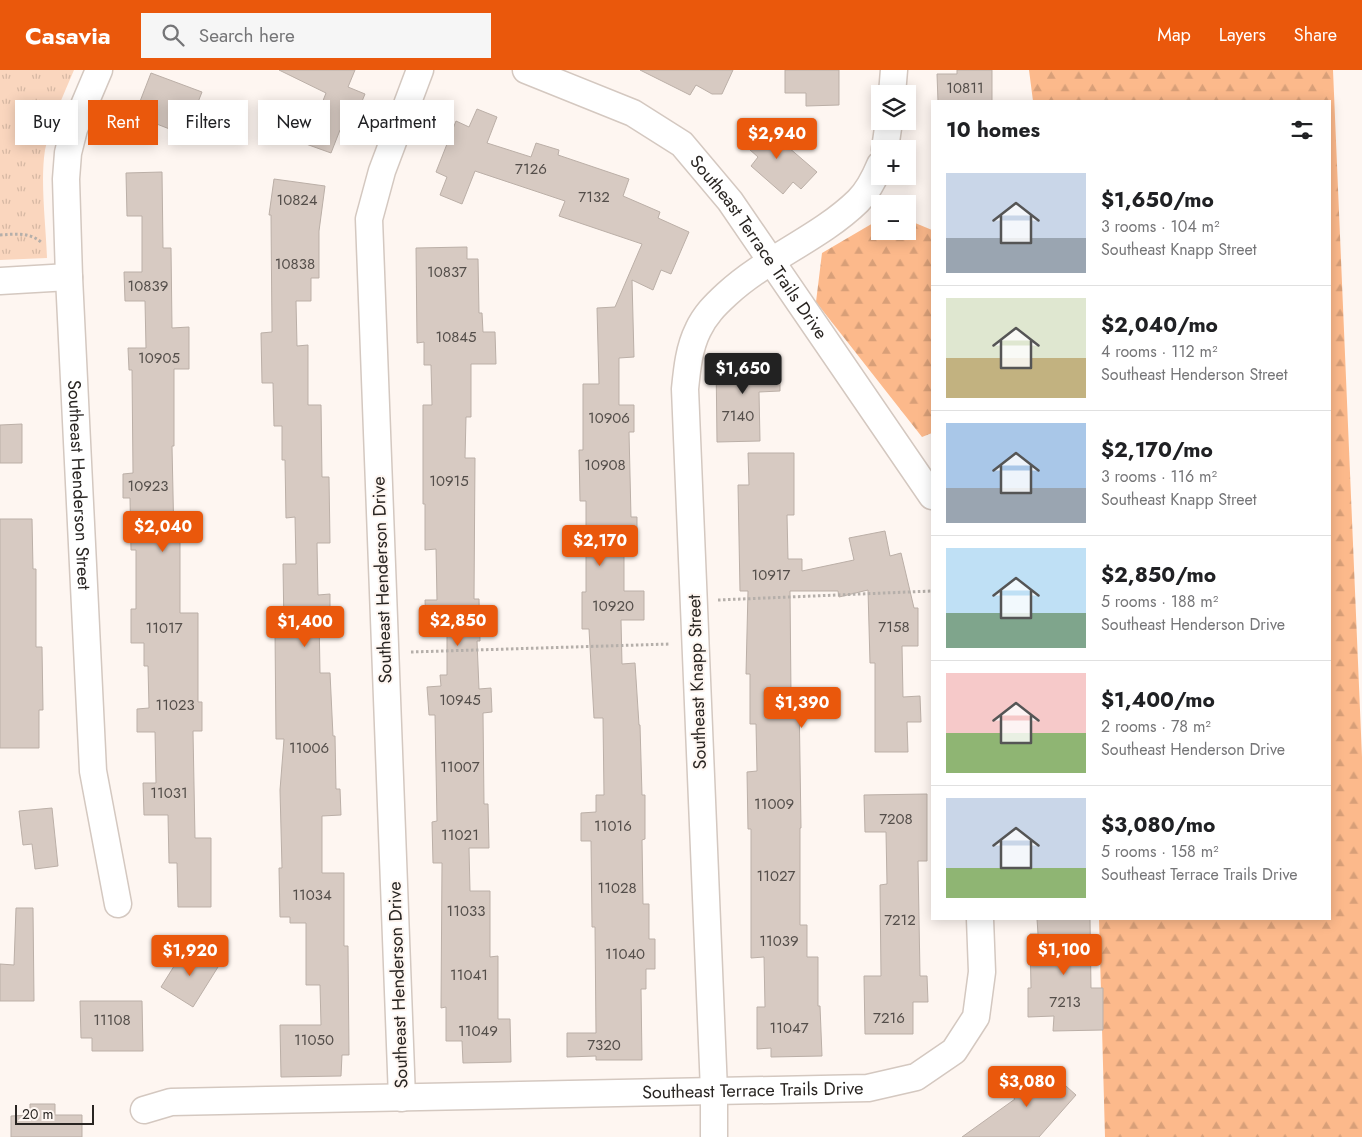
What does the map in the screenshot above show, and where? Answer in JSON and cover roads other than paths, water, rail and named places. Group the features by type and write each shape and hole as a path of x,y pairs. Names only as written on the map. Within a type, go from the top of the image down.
{"street":[{"name":"Southeast Henderson Street","path":"99,70 74,129 68,154 66,179 93,771 118,904"},
{"name":"Southeast Henderson Drive","path":"402,1098 369,219 382,171 420,70"},
{"name":"Southeast Terrace Trails Drive","path":"526,70 633,113 682,144 730,201 931,495"},
{"path":"893,85 894,70"},
{"name":"Southeast Knapp Street","path":"714,1137 714,1092 684,389 688,359 698,330 710,311 737,285 837,219 859,200 871,182"},
{"path":"0,281 69,277"},
{"name":"Southeast Terrace Trails Drive","path":"144,1110 171,1102 868,1088 916,1078 954,1050 976,1017 982,972 980,920"}]}
